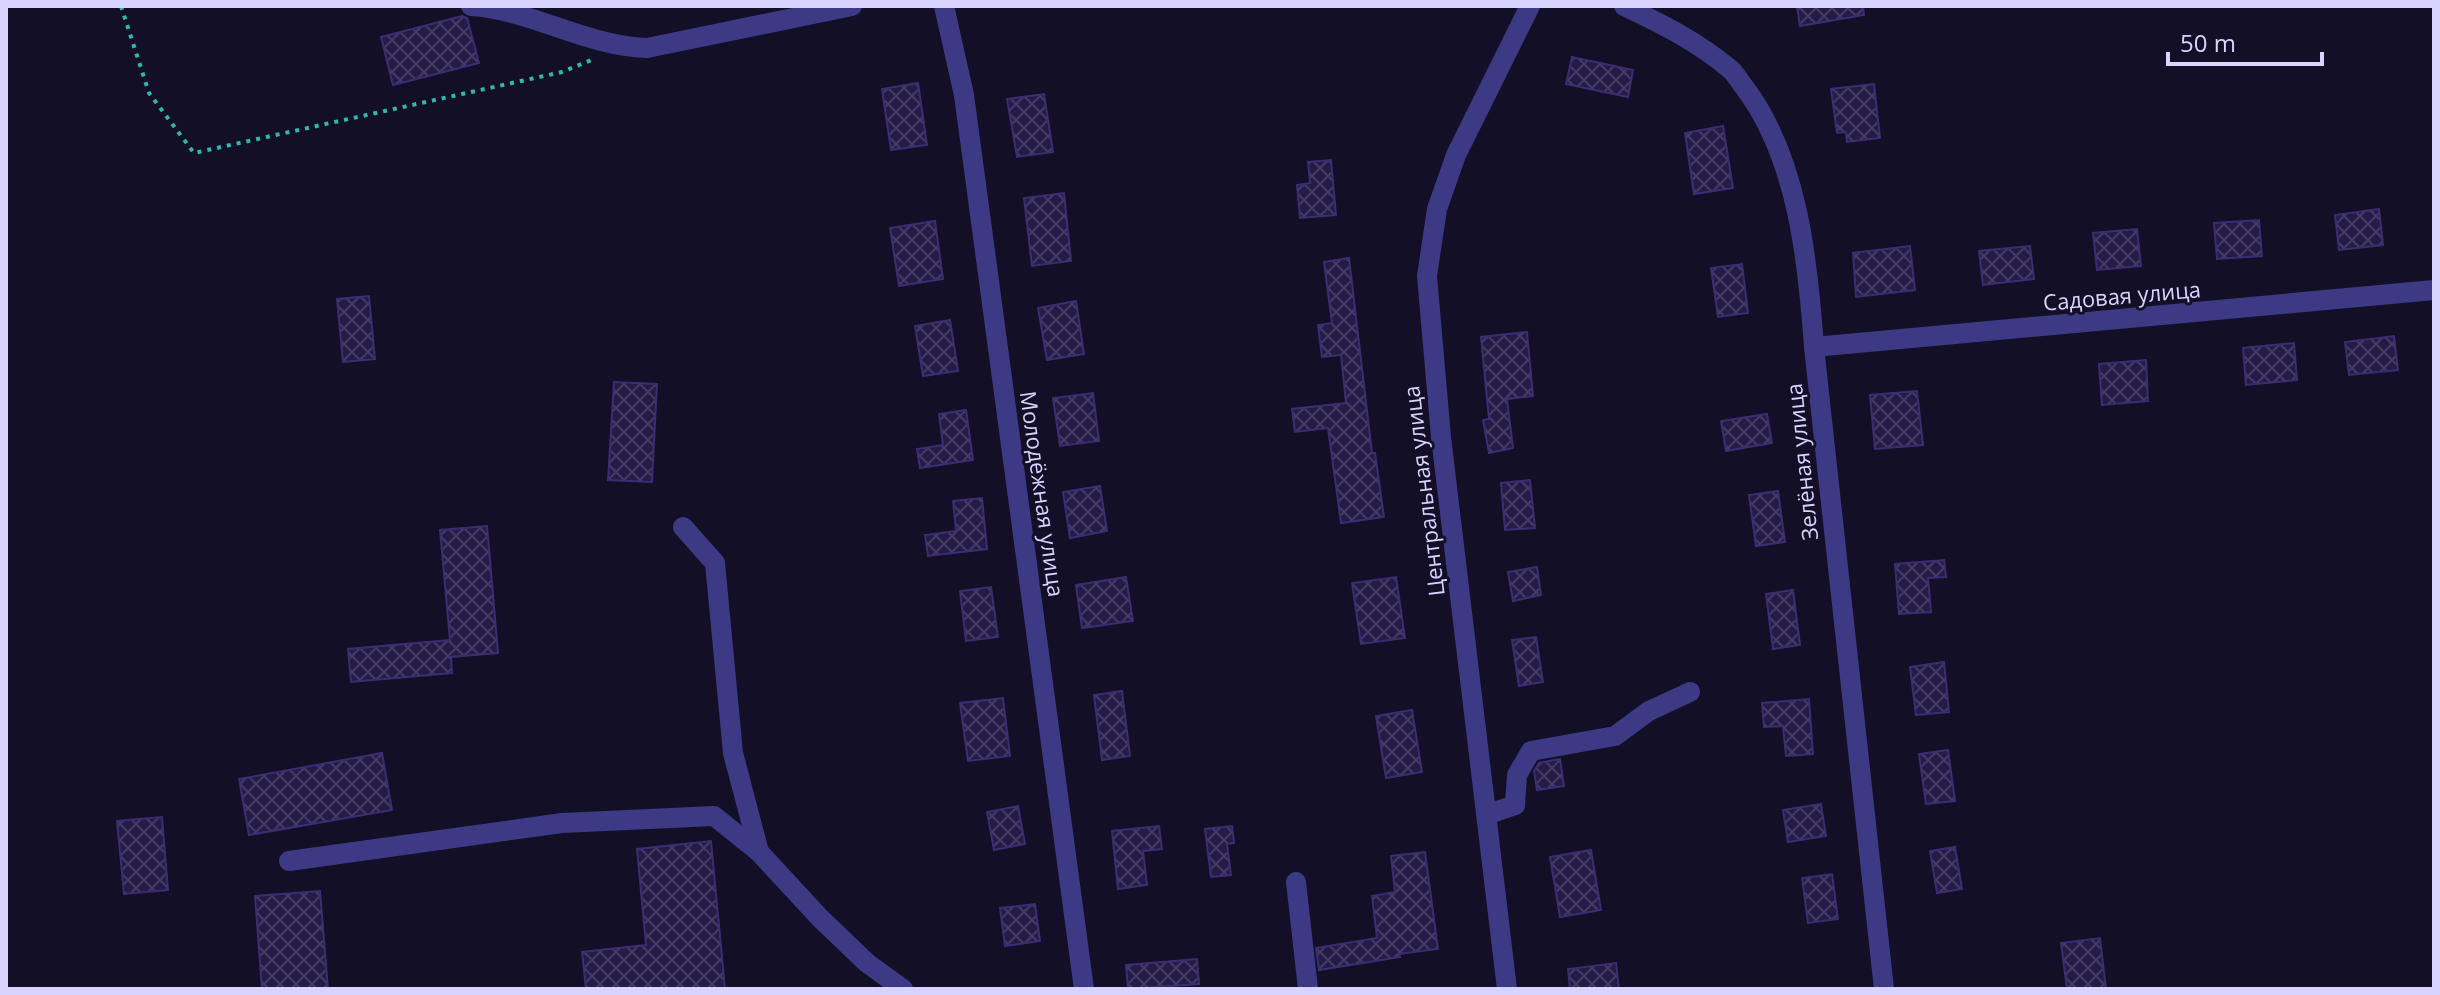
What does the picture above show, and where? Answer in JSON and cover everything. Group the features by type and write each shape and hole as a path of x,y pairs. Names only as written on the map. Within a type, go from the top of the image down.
{"street":[{"path":"471,6 489,7 536,20 622,48 647,48 852,6"},
{"name":"Молодёжная улица","path":"944,6 964,95 1084,989"},
{"name":"Центральная улица","path":"1507,989 1441,437 1427,276 1437,209 1456,155 1530,6"},
{"name":"Зелёная улица","path":"1624,6 1677,31 1732,71 1762,111 1781,158 1797,213 1810,291 1884,989"},
{"name":"Садовая улица","path":"1814,347 2434,290"},
{"path":"683,527 715,563 733,753 759,852"},
{"path":"1492,813 1515,805 1517,775 1531,751 1615,736 1649,711 1690,692"},
{"path":"289,861 562,823 714,816 759,852 867,963 903,989"},
{"path":"1296,882 1308,989"}],"path":[{"path":"121,6 149,93 194,153 562,72 622,48"}],"building":[{"path":"1797,6 1863,6 1864,15 1800,26"},
{"path":"462,16 467,18 479,63 393,85 381,37"},
{"path":"1572,57 1633,70 1628,97 1566,84"},
{"path":"918,83 927,145 891,150 882,89"},
{"path":"1874,84 1880,138 1847,142 1846,132 1837,133 1831,89"},
{"path":"1044,94 1053,152 1017,157 1007,99"},
{"path":"1723,126 1733,188 1694,194 1685,133"},
{"path":"1331,160 1336,215 1300,218 1297,185 1310,183 1308,162"},
{"path":"1064,193 1071,261 1032,266 1024,198"},
{"path":"2379,209 2383,245 2339,250 2335,215"},
{"path":"2259,220 2262,256 2217,259 2214,223"},
{"path":"935,221 943,279 899,286 890,228"},
{"path":"2137,229 2141,266 2097,270 2093,233"},
{"path":"1910,246 1915,290 1856,297 1853,253"},
{"path":"2030,246 2034,279 1983,285 1979,251"},
{"path":"1349,258 1372,453 1375,453 1384,517 1341,523 1328,428 1295,432 1292,409 1346,403 1341,355 1322,357 1318,325 1332,323 1324,262"},
{"path":"1742,264 1748,313 1718,317 1711,268"},
{"path":"369,296 375,359 343,362 337,299"},
{"path":"1076,301 1084,354 1047,360 1038,308"},
{"path":"950,320 958,371 923,376 915,326"},
{"path":"1527,332 1533,396 1507,399 1513,448 1489,453 1483,420 1489,419 1481,337"},
{"path":"2394,336 2398,370 2349,375 2345,342"},
{"path":"2294,343 2297,380 2246,385 2243,348"},
{"path":"2146,360 2148,401 2102,405 2099,364"},
{"path":"614,382 657,384 652,482 608,480"},
{"path":"1917,391 1923,445 1875,449 1870,395"},
{"path":"1093,393 1099,441 1060,446 1053,398"},
{"path":"966,410 973,460 920,468 917,449 943,445 939,414"},
{"path":"1767,414 1772,443 1726,451 1721,421"},
{"path":"1530,480 1535,528 1505,530 1501,483"},
{"path":"1100,486 1107,531 1070,538 1063,492"},
{"path":"1778,491 1785,542 1756,546 1749,495"},
{"path":"982,498 987,549 928,556 925,535 956,531 953,501"},
{"path":"487,526 498,653 451,657 452,673 351,682 348,649 450,640 440,530"},
{"path":"1944,560 1946,577 1928,578 1931,612 1899,614 1895,564"},
{"path":"1537,567 1541,595 1513,601 1508,572"},
{"path":"1126,577 1133,621 1082,628 1076,585"},
{"path":"1396,577 1405,638 1361,644 1352,583"},
{"path":"991,587 998,637 966,641 960,591"},
{"path":"1793,590 1800,645 1773,649 1766,594"},
{"path":"1536,637 1543,682 1519,686 1512,640"},
{"path":"1944,662 1949,712 1916,715 1910,667"},
{"path":"1122,691 1130,756 1102,760 1094,695"},
{"path":"1003,698 1010,756 968,761 960,703"},
{"path":"1809,699 1813,754 1786,756 1783,726 1764,727 1762,703"},
{"path":"1412,710 1422,772 1386,778 1376,716"},
{"path":"1948,750 1955,801 1926,804 1919,754"},
{"path":"382,753 392,810 249,835 239,779"},
{"path":"1560,759 1564,786 1537,790 1534,771 1539,763"},
{"path":"1821,804 1826,836 1788,842 1783,810"},
{"path":"1018,806 1025,844 994,850 987,812"},
{"path":"162,817 168,890 124,894 117,821"},
{"path":"1159,826 1162,849 1143,851 1147,885 1118,889 1112,831"},
{"path":"1232,826 1234,843 1227,844 1231,875 1211,877 1205,829"},
{"path":"711,841 725,989 586,989 582,952 646,945 637,849"},
{"path":"1955,847 1962,889 1937,893 1930,851"},
{"path":"1591,850 1601,910 1560,917 1550,857"},
{"path":"1425,852 1438,949 1319,970 1316,948 1377,938 1372,896 1395,892 1391,856"},
{"path":"1832,874 1838,919 1808,923 1802,878"},
{"path":"320,891 328,989 262,989 255,896"},
{"path":"1035,904 1040,941 1005,946 1000,908"},
{"path":"2100,938 2106,989 2067,989 2061,943"},
{"path":"1197,959 1199,984 1128,989 1126,965"},
{"path":"1616,963 1619,989 1570,989 1568,969"}]}
